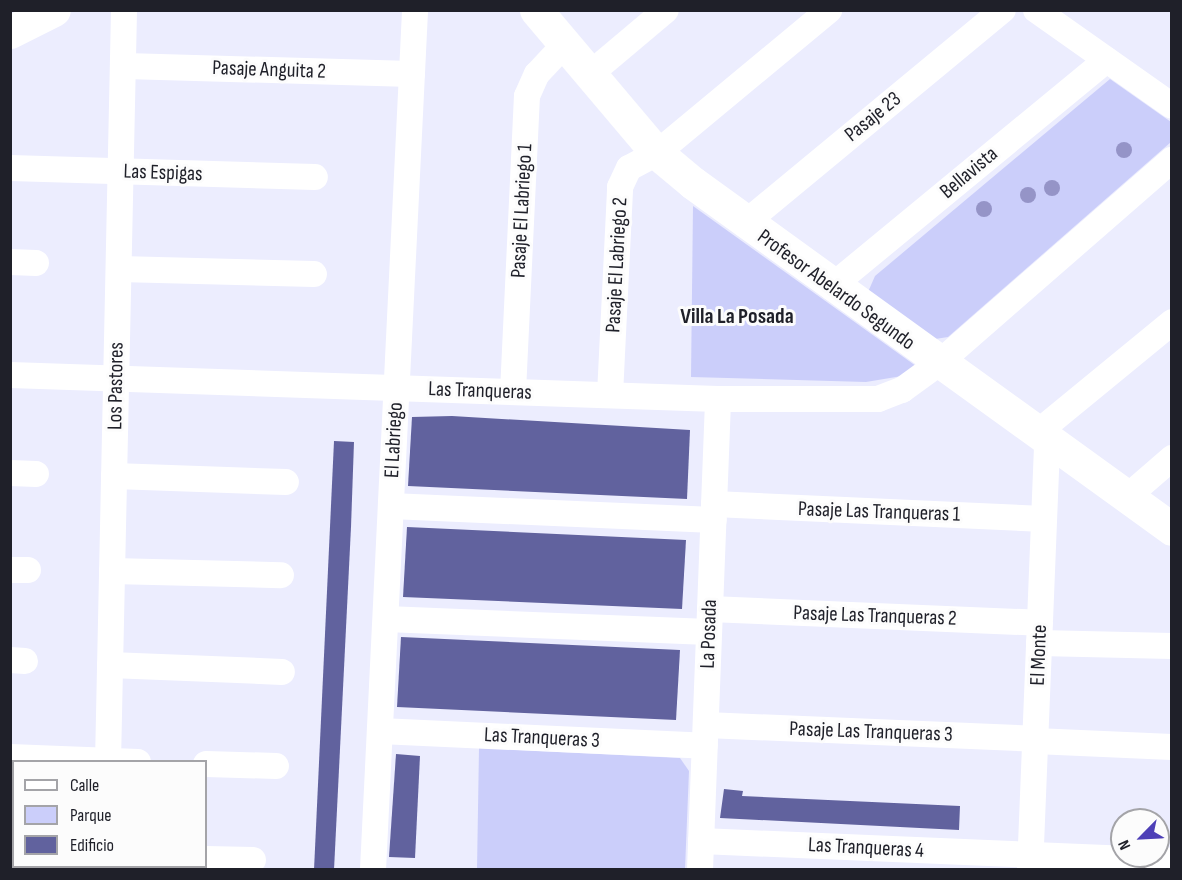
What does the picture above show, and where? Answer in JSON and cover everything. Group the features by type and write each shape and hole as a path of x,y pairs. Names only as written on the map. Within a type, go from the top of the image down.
{"street":[{"path":"10,32 54,10"},
{"name":"Los Pastores","path":"108,760 125,66 124,10"},
{"name":"El Labriego","path":"373,870 415,10"},
{"name":"Profesor Abelardo Segundo","path":"536,10 657,153 744,224 1172,530"},
{"path":"590,74 666,10"},
{"name":"Pasaje El Labriego 2","path":"610,395 620,187 629,168 657,153 829,10"},
{"name":"Pasaje 23","path":"744,224 1003,10"},
{"path":"1036,10 1172,106"},
{"name":"Pasaje El Labriego 1","path":"513,392 527,96 537,74 565,44"},
{"name":"Bellavista","path":"831,287 1106,60"},
{"name":"Pasaje Anguita 2","path":"125,66 412,74"},
{"path":"939,363 1172,160"},
{"name":"Las Espigas","path":"10,168 315,177"},
{"path":"119,269 314,274"},
{"path":"1042,436 1172,322"},
{"name":"Las Tranqueras","path":"10,375 718,399 868,401 902,390 939,363"},
{"name":"La Posada","path":"700,870 718,399"},
{"name":"El Monte","path":"1030,862 1044,519 1042,436"},
{"path":"1126,497 1172,458"},
{"path":"10,473 36,474"},
{"path":"114,476 286,482"},
{"name":"Pasaje Las Tranqueras 1","path":"391,506 1044,519"},
{"path":"112,571 281,575"},
{"name":"Pasaje Las Tranqueras 2","path":"386,619 710,621 1040,633 1172,646"},
{"path":"110,665 282,672"},
{"name":"Las Tranqueras 3","path":"380,731 705,736"},
{"name":"Pasaje Las Tranqueras 3","path":"705,736 1035,740 1172,747"},
{"path":"10,757 84,760"},
{"path":"207,764 276,766"},
{"name":"Las Tranqueras 4","path":"701,841 1030,862 1172,861"},
{"path":"207,859 254,860"}],"green space":[{"path":"1110,79 1171,122 1171,142 948,337 929,340 868,292 875,276"},
{"path":"693,206 916,366 902,376 866,382 691,377"},
{"path":"479,748 680,758 689,771 685,869 477,870"}],"building":[{"path":"452,416 690,430 687,499 408,486 412,417"},
{"path":"334,441 354,442 351,527 334,870 314,870"},
{"path":"407,527 686,540 682,609 403,597"},
{"path":"401,637 680,650 676,720 397,707"},
{"path":"396,754 420,756 415,858 389,857"},
{"path":"724,789 743,791 742,796 960,806 959,830 720,818"}],"district":[{"name":"Villa La Posada","path":"737,317"}]}
